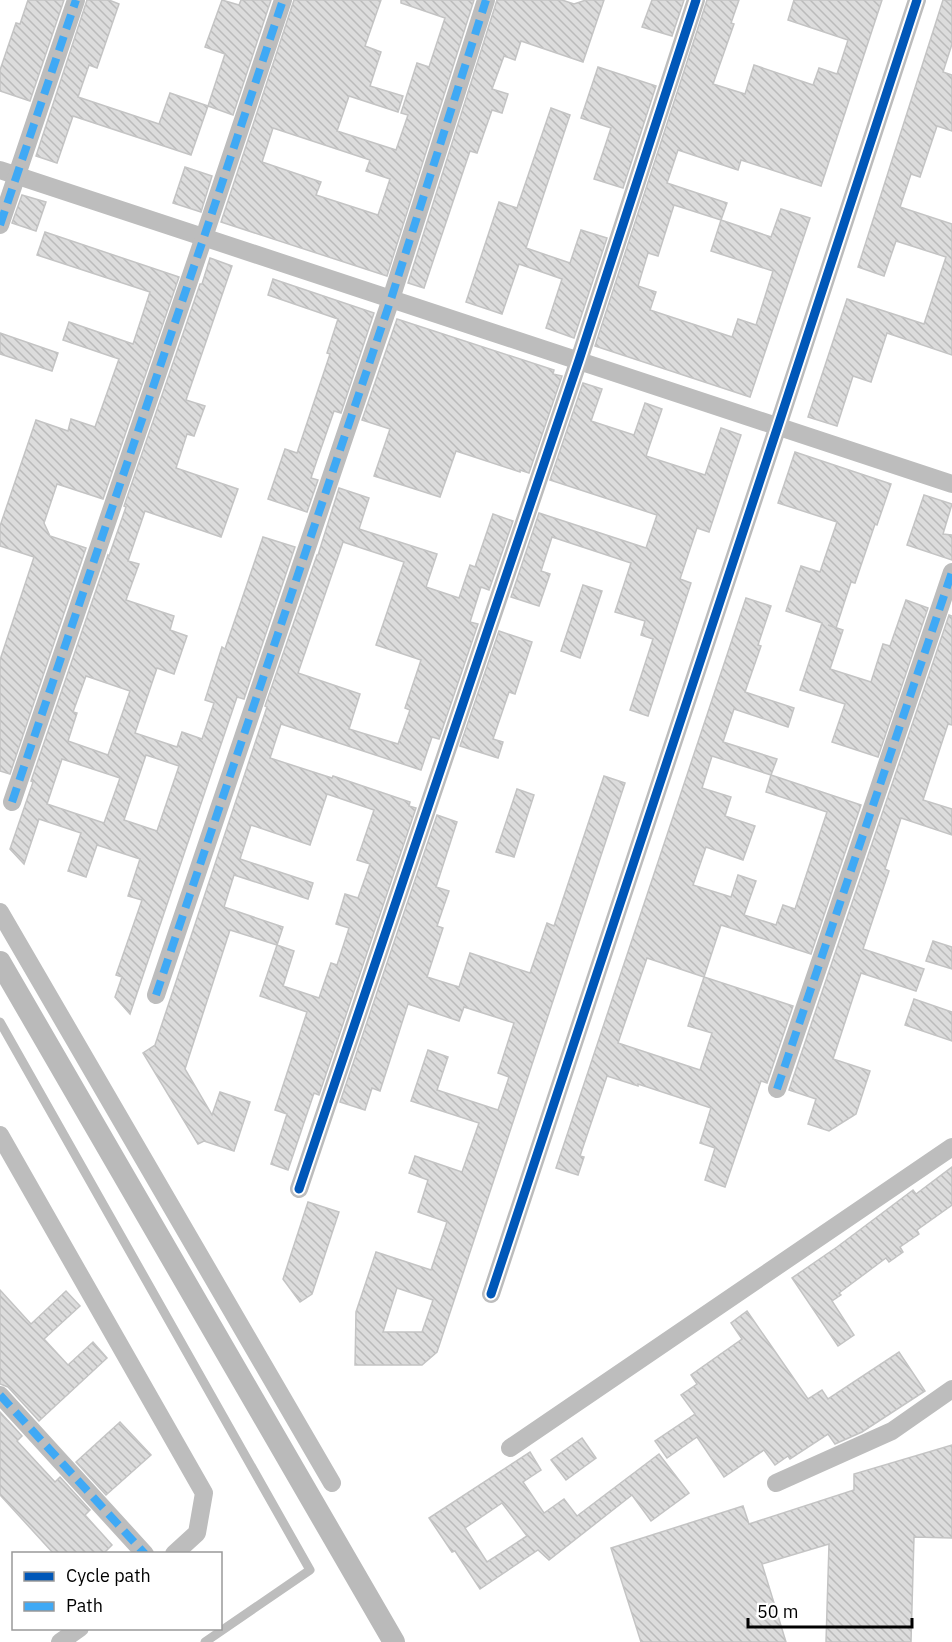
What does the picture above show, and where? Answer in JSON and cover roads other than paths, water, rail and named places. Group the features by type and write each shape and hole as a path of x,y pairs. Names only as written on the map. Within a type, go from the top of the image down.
{"street":[{"path":"0,225 8,173 76,0"},
{"path":"12,802 283,0"},
{"path":"156,995 390,299 486,0"},
{"path":"299,1189 579,360 696,0"},
{"path":"490,1294 917,0"},
{"path":"8,173 952,484"},
{"path":"777,1089 952,572"},
{"path":"0,912 332,1483"},
{"path":"0,1135 204,1493 197,1533 176,1552"},
{"path":"510,1448 952,1147"},
{"path":"776,1483 892,1431 952,1389"},
{"path":"0,1395 143,1552"},
{"path":"60,1642 78,1630"}],"lane":[{"path":"0,1022 310,1569 206,1642"}],"waterway":[{"path":"0,962 394,1642"}]}
